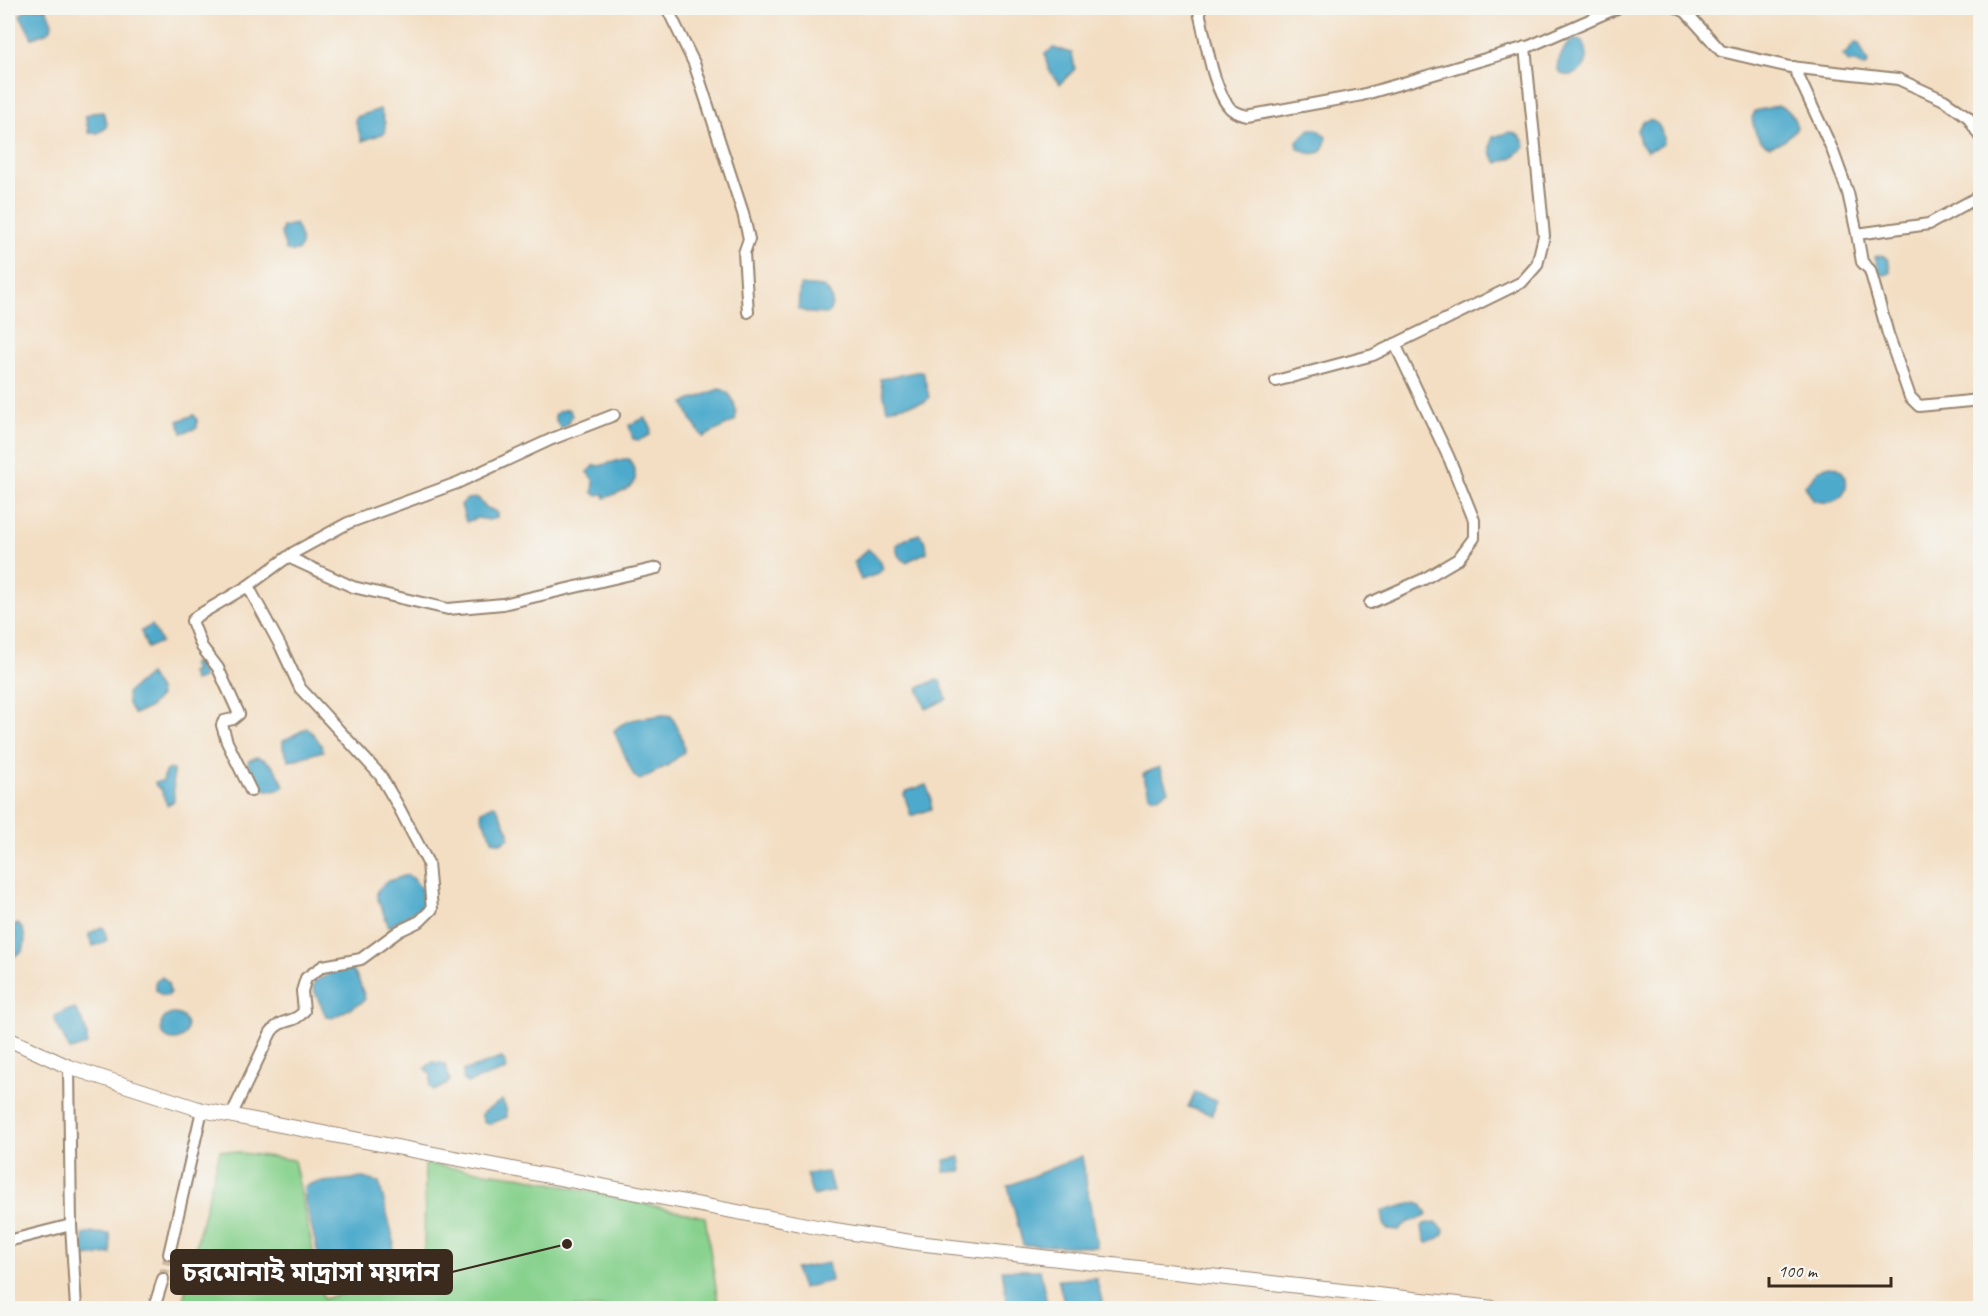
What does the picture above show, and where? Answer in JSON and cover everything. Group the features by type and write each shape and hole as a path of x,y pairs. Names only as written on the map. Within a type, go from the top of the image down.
{"main road":[{"path":"8,1039 69,1067 202,1110 822,1228 917,1243 1493,1308"}],"street":[{"path":"667,8 694,63 744,213 749,239 744,253 748,312"},
{"path":"1198,8 1213,69 1222,92 1229,107 1238,114 1247,116 1362,96 1525,47 1617,8"},
{"path":"1678,8 1686,12 1721,51 1794,67 1898,79 1944,100 1968,117 1980,137"},
{"path":"1276,381 1373,355 1522,282 1537,265 1544,236 1525,47"},
{"path":"1794,67 1832,149 1848,193 1862,262 1870,270 1888,334 1910,397 1919,406 1980,400"},
{"path":"1857,234 1929,224 1980,196"},
{"path":"1370,603 1424,579 1458,559 1474,538 1474,520 1449,458 1395,344"},
{"path":"251,791 227,742 222,725 224,721 233,719 239,714 218,668 202,647 192,621 248,586 288,557 364,516 457,483 552,439 614,415"},
{"path":"288,557 353,587 448,609 503,604 657,568"},
{"path":"231,1116 276,1025 298,1018 304,1011 302,991 306,978 324,966 361,959 399,931 420,921 432,909 428,863 397,804 380,775 300,688 248,586"},
{"path":"69,1067 70,1225 76,1308"},
{"path":"169,1254 202,1110"},
{"path":"8,1240 70,1225"},
{"path":"154,1308 163,1279"}],"green space":[{"path":"220,1150 294,1160 323,1299 424,1270 425,1164 523,1177 705,1217 719,1308 183,1308 186,1284"}],"water":[{"path":"28,8 46,8 52,23 51,29 32,38 20,15"},
{"path":"1574,39 1583,42 1587,54 1585,64 1580,70 1566,75 1560,72 1557,66 1564,49"},
{"path":"1855,43 1859,44 1868,63 1865,67 1856,62 1849,62 1843,56"},
{"path":"1053,48 1072,53 1075,69 1060,84 1050,70 1045,54"},
{"path":"1777,106 1791,113 1797,128 1784,141 1770,146 1757,135 1752,118 1755,111"},
{"path":"380,109 385,123 385,133 362,141 355,120 357,117"},
{"path":"103,112 107,123 106,128 98,133 89,133 85,116"},
{"path":"1649,120 1659,126 1663,143 1647,151 1640,143 1637,130 1643,122"},
{"path":"1310,129 1317,129 1326,137 1321,152 1309,153 1298,148 1297,141"},
{"path":"1510,132 1520,136 1525,146 1515,156 1498,163 1491,151 1493,137"},
{"path":"295,224 300,234 300,248 297,251 286,250 281,233 283,227"},
{"path":"1881,255 1886,257 1889,264 1890,273 1885,275 1880,274 1875,257"},
{"path":"800,285 823,287 831,296 830,311 827,314 810,313 798,309"},
{"path":"923,372 929,397 925,402 887,409 880,379"},
{"path":"719,389 728,393 733,401 736,411 735,421 703,437 693,423 684,403"},
{"path":"567,409 570,410 572,416 567,425 561,429 555,415"},
{"path":"194,415 197,419 197,428 182,433 178,421"},
{"path":"645,418 651,427 650,435 639,440 633,439 629,425"},
{"path":"629,459 634,469 634,482 631,486 605,498 604,494 593,493 594,481 587,472 595,465"},
{"path":"1826,466 1836,467 1842,472 1846,479 1846,487 1837,500 1827,502 1813,500 1805,486 1819,470"},
{"path":"478,498 485,507 497,512 497,518 489,520 477,518 466,522 461,505 467,499"},
{"path":"919,534 926,542 927,552 906,562 898,555 896,545"},
{"path":"868,549 880,560 883,569 861,580 854,562"},
{"path":"152,625 161,642 147,648 141,631"},
{"path":"203,659 209,664 210,669 202,674 203,678 194,681 191,673 195,671 192,664"},
{"path":"149,674 160,696 149,708 134,714 128,704 127,693"},
{"path":"936,680 940,681 947,699 926,709 918,688"},
{"path":"664,715 671,716 676,725 682,738 684,752 668,765 640,780 634,776 614,731 630,721"},
{"path":"307,728 315,735 323,751 289,761 283,748 283,741"},
{"path":"257,757 274,768 284,786 271,791 260,786 251,774 248,761"},
{"path":"1159,767 1168,790 1158,797 1150,796 1143,774"},
{"path":"169,769 173,770 174,801 167,805 161,789 156,786 155,782 163,781 165,772"},
{"path":"926,785 931,798 931,809 911,816 904,794"},
{"path":"493,805 496,806 509,832 509,838 501,843 493,841 481,816 482,811"},
{"path":"407,875 413,878 428,898 423,906 389,927 377,897 377,891 386,882"},
{"path":"18,924 24,933 25,944 23,951 15,956 8,954 8,927"},
{"path":"101,927 104,928 107,940 93,946 89,934"},
{"path":"346,965 356,975 365,999 332,1018 326,1016 313,988 314,982"},
{"path":"162,977 168,983 170,992 168,996 161,995 156,990 155,982"},
{"path":"75,1009 86,1031 87,1045 70,1050 54,1019 66,1010"},
{"path":"174,1014 183,1018 187,1027 183,1036 174,1040 165,1036 161,1027 165,1018"},
{"path":"502,1058 506,1070 467,1083 463,1079 463,1071"},
{"path":"432,1062 445,1064 450,1080 434,1091 430,1086 431,1075 425,1068"},
{"path":"1195,1092 1216,1101 1213,1115 1188,1107"},
{"path":"502,1100 507,1117 490,1124 485,1123 481,1114"},
{"path":"1082,1156 1097,1247 1023,1245 1008,1186"},
{"path":"960,1157 962,1171 944,1172 945,1160"},
{"path":"828,1172 833,1191 813,1196 806,1174"},
{"path":"363,1178 379,1182 394,1241 393,1249 388,1253 327,1269 321,1265 305,1201 304,1187 313,1183"},
{"path":"1417,1202 1421,1204 1427,1215 1408,1222 1399,1230 1387,1229 1382,1211"},
{"path":"1436,1222 1444,1230 1443,1233 1438,1239 1427,1243 1422,1227 1424,1224"},
{"path":"83,1234 110,1234 111,1254 83,1257"},
{"path":"828,1263 831,1281 802,1288 795,1269"},
{"path":"1002,1270 1040,1270 1048,1308 1008,1308"},
{"path":"1096,1278 1104,1308 1066,1308 1058,1280"}],"tunnel":[{"path":"163,1279 169,1254"}],"place":[{"name":"চরমোনাই মাদ্রাসা ময়দান","path":"567,1244"}]}
